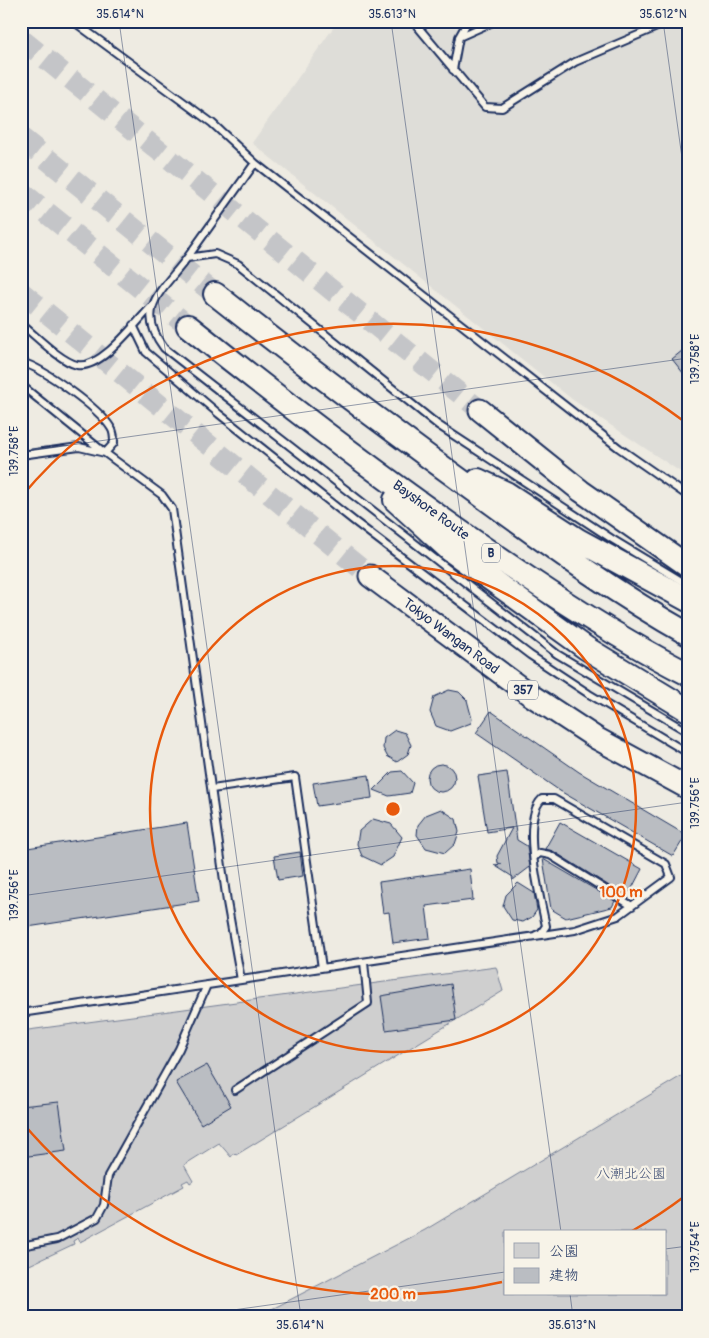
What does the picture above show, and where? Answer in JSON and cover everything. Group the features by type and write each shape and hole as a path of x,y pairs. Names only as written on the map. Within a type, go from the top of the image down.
{"highway":[{"path":"215,294 319,376 429,458 631,601 688,634"},
{"name":"Bayshore Route","path":"188,326 304,418 501,561 582,613 688,674"},
{"path":"480,410 581,491 688,566"},
{"path":"304,418 450,550 586,648 688,710"},
{"path":"429,458 506,493 578,540 688,600"},
{"name":"Tokyo Wangan Road","path":"370,576 529,694 596,738 688,788"}],"lane":[{"path":"73,21 212,123 255,163 619,448 688,496"},
{"path":"413,21 485,107 502,108 575,62 671,21"},
{"path":"453,70 459,37 468,21"},
{"path":"459,37 495,21"},
{"path":"21,324 64,358 77,364 88,365 99,360 151,307 255,163"},
{"path":"187,258 215,254 238,264 438,426 612,539 688,585"},
{"path":"151,307 150,318 154,334 164,348 179,360 557,654 688,732"},
{"path":"133,326 146,352 219,414 354,521 530,655 589,694 688,753"},
{"path":"21,362 56,380 102,415 113,430 114,442 105,453"},
{"path":"21,384 105,453 162,495 172,509 241,980"},
{"path":"21,455 79,447 105,453"},
{"path":"212,789 295,777 322,968"},
{"path":"21,1013 575,930 618,916 632,906 671,877 666,864 554,799 542,799 537,804 533,815 531,837 546,926 545,929 536,935"},
{"path":"534,857 540,853 550,855 632,906"},
{"path":"235,1090 368,1003 364,962"},
{"path":"21,1246 57,1239 97,1218 104,1205 108,1176 179,1049 207,985"}],"shaded area":[{"path":"338,21 688,21 688,477 573,400 252,143"}],"green space":[{"path":"496,967 503,991 236,1155 234,1153 231,1157 219,1143 184,1165 193,1181 190,1183 188,1180 182,1183 184,1186 80,1242 78,1238 73,1241 74,1244 21,1269 21,1031"},
{"name":"八潮北公園","path":"688,1072 688,1317 253,1317 425,1230"}],"building":[{"path":"688,346 688,379 672,359"},
{"path":"449,690 459,692 467,700 472,719 471,723 450,731 436,726 430,712 434,697"},
{"path":"491,711 579,772 686,835 673,856 560,791 476,733"},
{"path":"395,730 405,733 411,745 408,754 397,762 387,756 383,748 384,738"},
{"path":"441,764 451,768 455,778 451,788 441,792 431,788 427,778 431,768"},
{"path":"402,771 413,783 410,793 389,796 374,790 392,772"},
{"path":"507,772 517,840 527,846 530,867 513,880 513,877 494,865 502,864 498,863 497,856 512,828 487,832 478,776"},
{"path":"369,775 372,798 317,806 313,783"},
{"path":"441,809 456,819 459,832 455,844 445,853 426,848 417,835 418,825 426,815"},
{"path":"373,819 391,824 402,837 393,857 381,865 362,856 357,844 359,831"},
{"path":"560,822 642,869 630,892 622,887 619,892 553,851 545,849"},
{"path":"187,823 199,901 21,928 21,849"},
{"path":"300,852 303,876 278,880 274,856"},
{"path":"543,859 615,901 612,907 566,918 551,909"},
{"path":"470,869 473,900 426,906 430,938 393,943 389,912 383,913 379,882"},
{"path":"518,883 534,893 537,910 532,917 523,922 512,920 503,906 506,895"},
{"path":"451,984 456,1020 386,1030 381,996"},
{"path":"207,1065 231,1106 201,1124 176,1082"},
{"path":"59,1102 66,1151 21,1157 21,1106"}],"tunnel":[{"path":"21,39 480,410"},
{"path":"21,138 215,294"},
{"path":"21,192 188,326"},
{"path":"21,292 370,576"}]}
